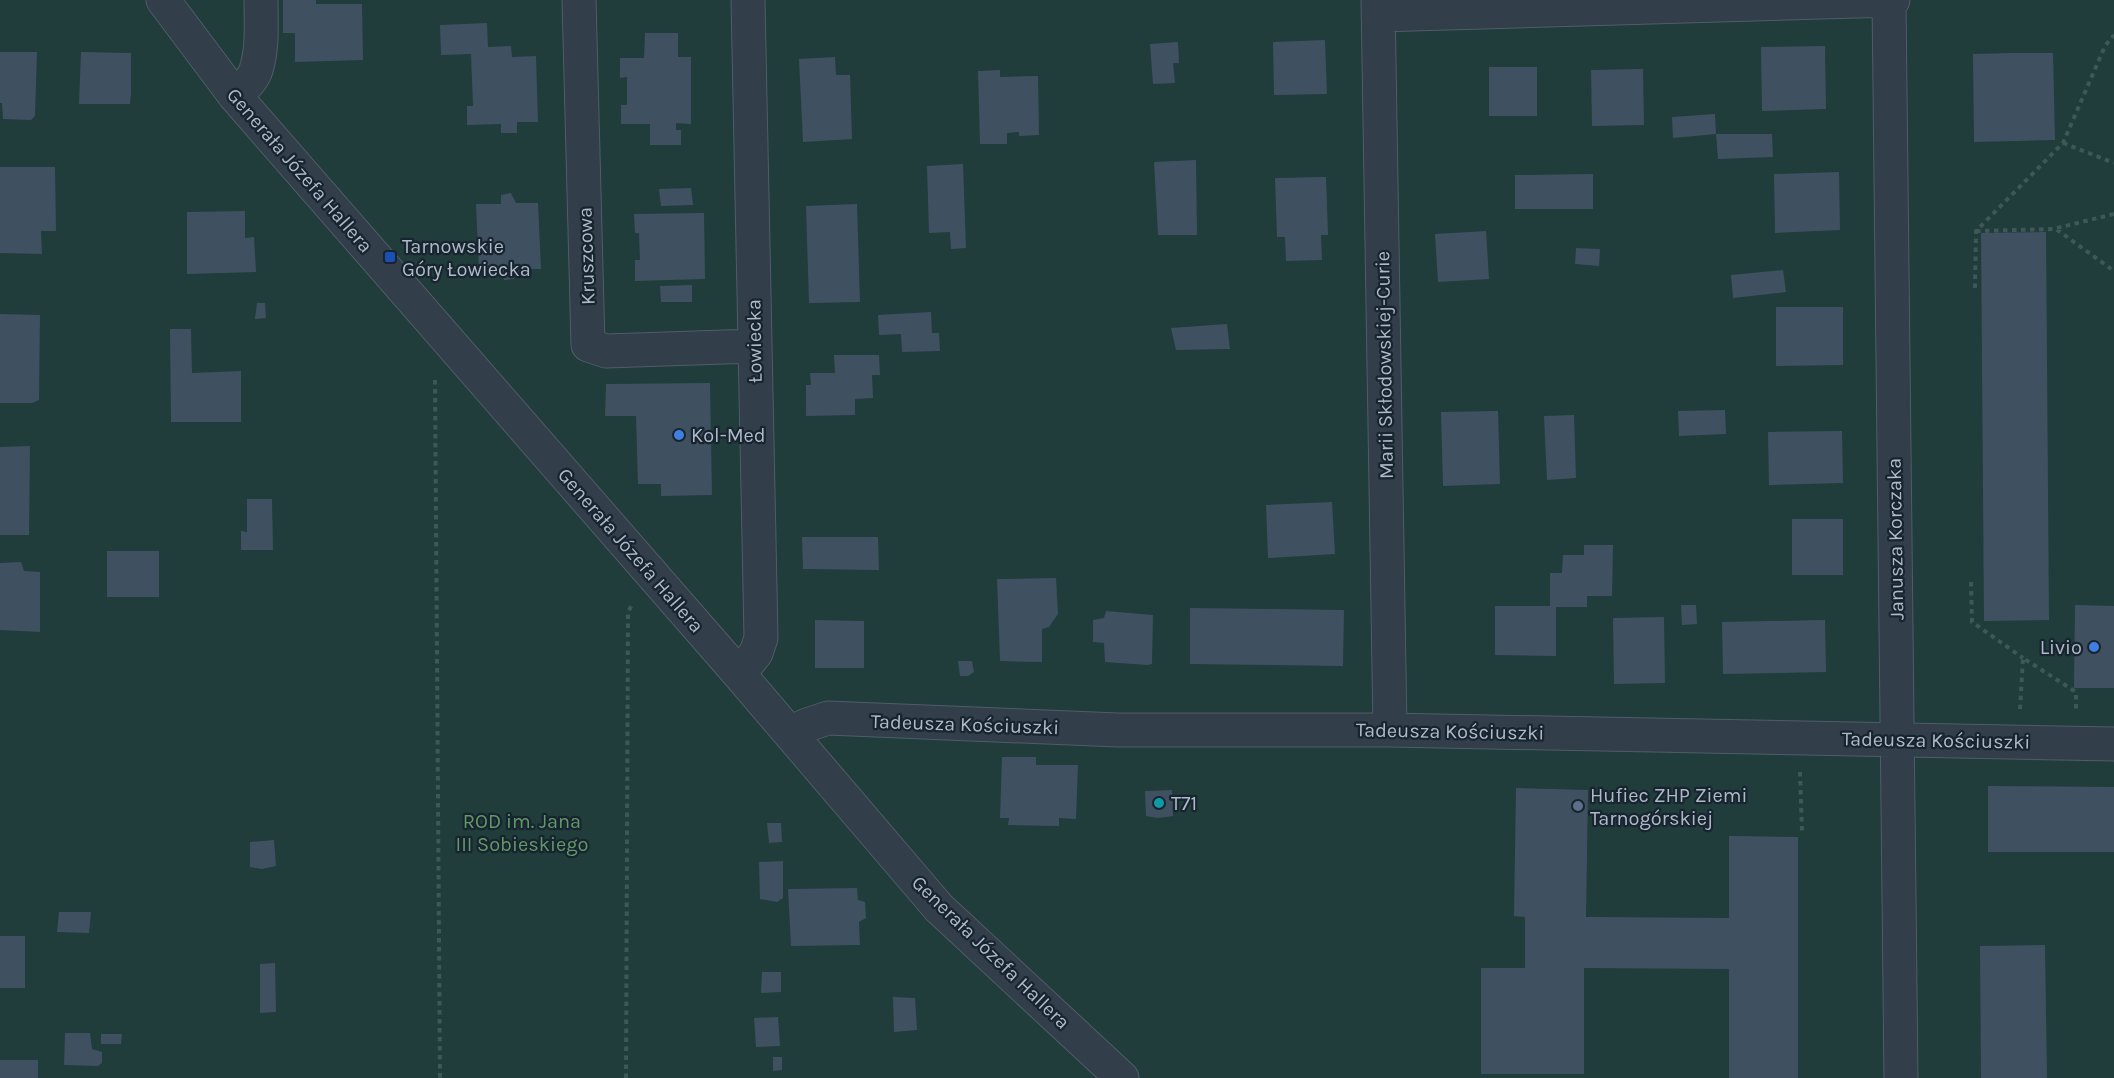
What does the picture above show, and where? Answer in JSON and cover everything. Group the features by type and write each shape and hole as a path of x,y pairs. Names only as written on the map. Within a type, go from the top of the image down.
{"street":[{"name":"Generała Józefa Hallera","path":"163,0 235,96 739,674 939,908 1122,1078"},
{"path":"235,96 255,72 261,38 261,0"},
{"name":"Kruszcowa","path":"579,0 588,345 606,351 754,346"},
{"name":"Łowiecka","path":"739,674 756,653 761,638 748,0"},
{"path":"1378,7 1891,0"},
{"name":"Janusza Korczaka","path":"1891,0 1901,1078"},
{"name":"Marii Skłodowskiej-Curie","path":"1378,7 1390,730"},
{"name":"Tadeusza Kościuszki","path":"790,733 828,718 1118,730 1390,730 2114,744"}],"path":[{"path":"1976,288 1976,231 2063,143 2105,46 2114,36"},
{"path":"2063,143 2114,163"},
{"path":"1976,231 2056,229 2114,214"},
{"path":"2056,229 2114,271"},
{"path":"435,375 440,1078"},
{"path":"1971,582 1972,622 2076,692 2076,711"},
{"path":"626,1078 628,612 638,595"},
{"path":"2020,719 2023,658"},
{"path":"1800,768 1802,831"}],"green space":[{"name":"ROD im. Jana III Sobieskiego","path":"0,0 2114,0 2114,1078 0,1078"}],"building":[{"path":"283,0 316,0 316,4 362,4 363,60 295,62 295,33 283,33"},
{"path":"487,23 488,47 511,46 512,57 536,56 538,122 517,122 517,133 501,133 501,124 467,125 467,106 473,106 471,54 441,55 440,25"},
{"path":"645,33 678,33 678,57 691,57 691,124 676,123 676,130 681,130 681,145 650,145 650,124 621,124 621,105 627,105 627,77 620,78 620,58 644,58"},
{"path":"1325,40 1327,94 1274,95 1273,42"},
{"path":"1178,42 1179,63 1173,63 1175,83 1153,84 1150,44"},
{"path":"1825,46 1826,109 1762,111 1761,47"},
{"path":"0,52 37,52 35,116 31,120 3,119 2,103 0,103"},
{"path":"81,52 131,53 130,104 79,104"},
{"path":"2053,53 2055,140 1974,142 1973,54"},
{"path":"835,57 836,75 850,75 852,139 803,142 799,59"},
{"path":"1489,67 1537,67 1537,116 1489,116"},
{"path":"1643,69 1644,125 1592,126 1591,70"},
{"path":"1000,70 1000,77 1038,76 1039,135 1019,136 1019,132 1007,133 1007,144 980,144 978,71"},
{"path":"1715,114 1716,134 1673,138 1672,117"},
{"path":"1716,134 1772,134 1773,157 1718,159"},
{"path":"1196,160 1197,235 1158,235 1154,162"},
{"path":"963,164 966,248 951,249 950,232 929,233 927,166"},
{"path":"0,167 55,167 56,231 41,231 42,254 0,253"},
{"path":"1839,172 1840,230 1775,233 1774,174"},
{"path":"1593,174 1593,209 1515,209 1515,175"},
{"path":"1326,177 1328,235 1321,235 1322,260 1286,261 1285,237 1277,237 1275,178"},
{"path":"691,188 693,205 661,206 659,189"},
{"path":"511,193 516,203 538,203 541,269 515,269 514,279 504,280 501,270 479,270 476,204 501,204 501,195"},
{"path":"857,204 860,302 809,303 806,206"},
{"path":"245,211 245,238 254,237 256,272 187,274 187,212"},
{"path":"704,213 705,279 635,281 635,260 640,260 639,233 635,233 634,214"},
{"path":"1486,231 1489,279 1438,282 1435,234"},
{"path":"2046,232 2049,620 1984,621 1981,233"},
{"path":"1576,248 1600,249 1599,266 1575,264"},
{"path":"1783,270 1786,292 1733,298 1731,275"},
{"path":"692,285 692,302 661,302 660,286"},
{"path":"257,303 265,303 266,318 255,319"},
{"path":"1776,307 1843,307 1843,365 1776,366"},
{"path":"931,312 932,333 939,333 940,351 902,352 901,334 879,335 878,315"},
{"path":"0,314 40,315 39,400 32,403 0,403"},
{"path":"1227,324 1230,349 1176,350 1171,328"},
{"path":"170,329 191,329 192,373 241,371 241,422 171,422"},
{"path":"834,355 879,355 880,375 872,375 873,398 855,399 855,415 806,416 806,385 811,385 810,373 835,373"},
{"path":"710,383 712,495 661,496 661,484 638,484 636,416 605,416 606,384"},
{"path":"1725,410 1726,434 1679,436 1678,411"},
{"path":"1498,411 1500,484 1443,486 1441,412"},
{"path":"1574,415 1576,478 1547,480 1544,416"},
{"path":"1842,431 1843,483 1769,485 1768,432"},
{"path":"30,446 29,535 0,535 0,447"},
{"path":"247,499 272,499 273,550 241,550 241,531 247,532"},
{"path":"1332,502 1335,554 1268,558 1266,505"},
{"path":"1792,519 1843,519 1843,575 1792,575"},
{"path":"802,537 878,537 879,570 803,569"},
{"path":"1584,545 1613,545 1612,596 1587,596 1587,607 1556,607 1556,656 1495,655 1495,606 1550,606 1550,573 1562,573 1563,555 1584,555"},
{"path":"107,551 159,551 159,597 107,597"},
{"path":"21,562 24,571 40,572 40,632 0,630 0,563"},
{"path":"1056,578 1058,614 1049,627 1042,629 1042,662 1000,661 997,579"},
{"path":"1681,605 1696,605 1697,624 1682,625"},
{"name":"Livio","path":"2075,605 2114,606 2114,688 2074,688"},
{"path":"1190,608 1344,610 1343,666 1190,664"},
{"path":"1106,611 1153,615 1152,664 1105,662 1104,643 1093,642 1093,620 1104,618"},
{"path":"1664,617 1665,683 1614,684 1613,618"},
{"path":"815,620 864,621 864,668 815,668"},
{"path":"1825,620 1826,672 1723,674 1722,622"},
{"path":"958,661 972,661 974,672 968,676 960,676"},
{"path":"1002,757 1036,757 1036,765 1078,765 1076,819 1059,818 1059,826 1008,825 1009,818 1000,818"},
{"path":"1988,786 2114,787 2114,852 1988,852"},
{"path":"1516,788 1588,790 1586,917 1729,918 1729,836 1798,837 1798,1078 1729,1078 1729,969 1584,968 1584,1074 1481,1074 1481,968 1525,968 1525,917 1514,916"},
{"name":"T71","path":"1172,790 1173,816 1158,818 1146,816 1145,791"},
{"path":"767,823 781,823 782,842 769,843"},
{"path":"274,840 276,866 262,869 250,867 250,842"},
{"path":"783,861 783,898 777,902 760,899 759,862"},
{"path":"857,888 858,900 865,902 866,918 859,922 860,945 791,946 788,889"},
{"path":"59,912 91,912 89,933 57,932"},
{"path":"0,936 25,936 25,988 0,988"},
{"path":"2045,945 2047,1078 1981,1078 1980,946"},
{"path":"275,963 276,1012 260,1013 260,964"},
{"path":"762,972 781,972 781,992 761,993"},
{"path":"893,997 915,998 917,1030 894,1032"},
{"path":"778,1017 780,1046 756,1047 754,1018"},
{"path":"65,1033 90,1033 92,1049 102,1052 102,1063 98,1066 64,1065"},
{"path":"101,1034 122,1034 121,1044 101,1044"},
{"path":"773,1057 782,1057 782,1070 773,1071"},
{"path":"0,1060 38,1060 38,1078 0,1078"}],"place":[{"name":"Tarnowskie Góry Łowiecka","path":"390,257"},
{"name":"Kol-Med","path":"679,435"},
{"name":"Livio","path":"2094,647"},
{"name":"T71","path":"1159,803"},
{"name":"Hufiec ZHP Ziemi Tarnogórskiej","path":"1578,806"}]}
